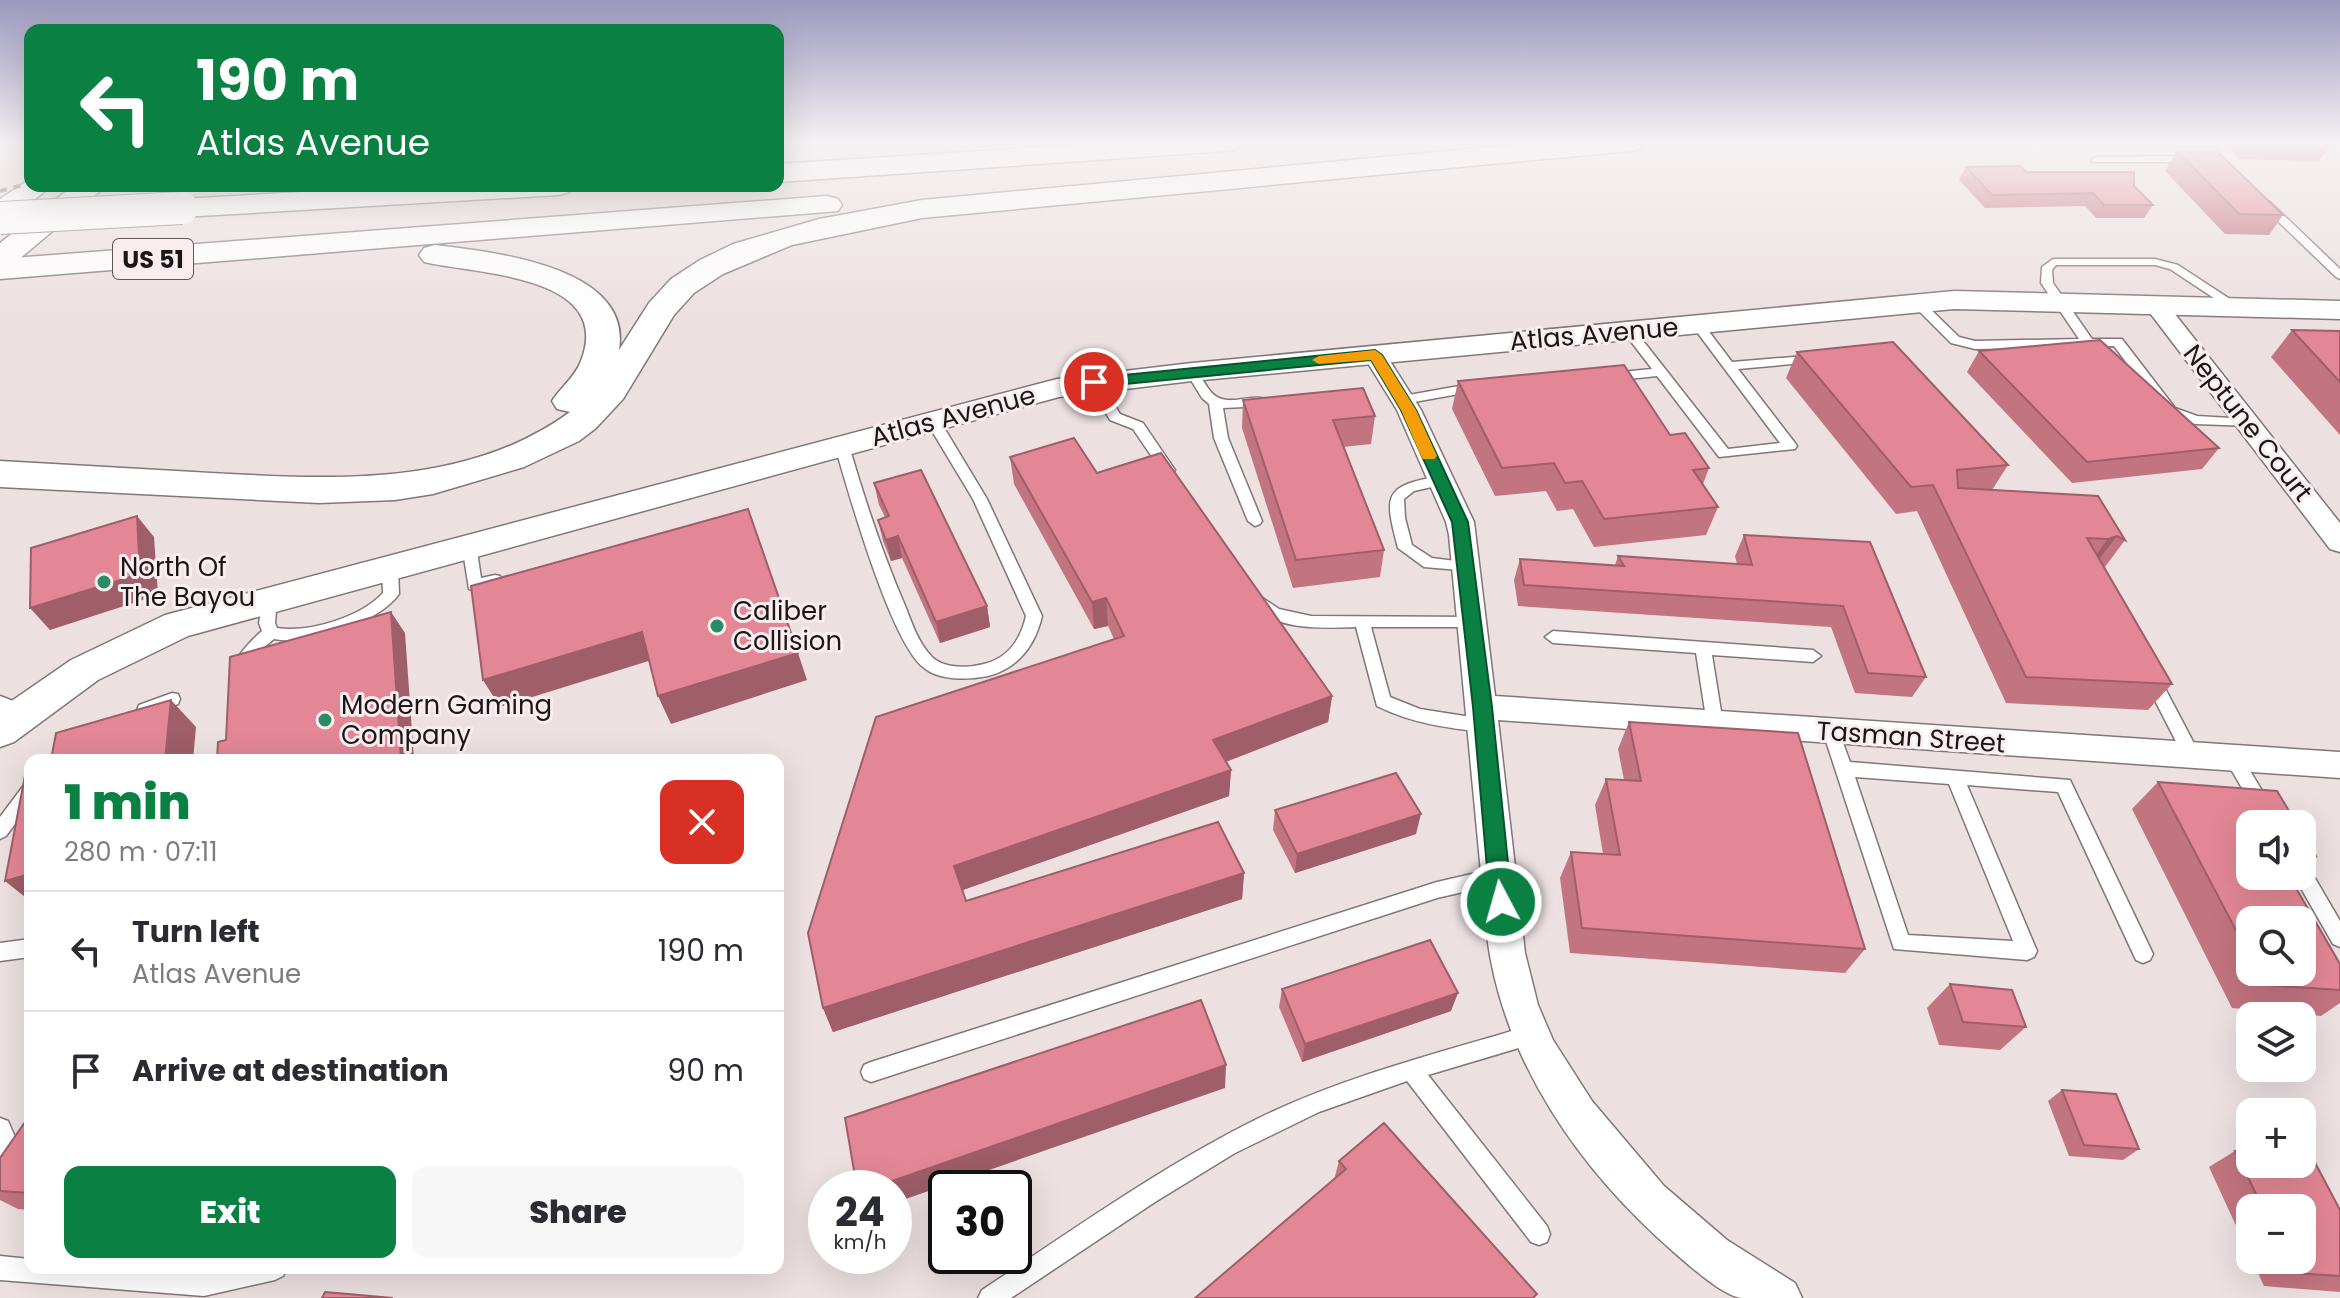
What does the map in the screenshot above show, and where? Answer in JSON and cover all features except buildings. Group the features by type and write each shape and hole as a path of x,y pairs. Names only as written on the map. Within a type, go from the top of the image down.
{"main road":[{"path":"0,259 69,204"},
{"name":"US 51","path":"0,215 258,204"},
{"name":"US 51","path":"0,269 862,204"},
{"path":"0,474 340,492 439,482 539,447 583,421 631,364 667,303 696,278 764,243 826,226 922,209 980,204"},
{"path":"0,452 388,470 421,467 506,442 550,417 579,391 594,372 602,351 605,324 588,299 558,282 513,267 473,259 368,252 221,254"}],"street":[{"name":"Atlas Avenue","path":"8,715 72,676 145,638 205,617 1057,388 1192,372 1967,300 2340,310"},
{"name":"Neptune Court","path":"2155,304 2340,542"},
{"path":"1375,355 1403,400 1460,522 1484,716 1507,952 1524,1019 1551,1073 1585,1126 1636,1185 1703,1249 1761,1292"},
{"name":"Tasman Street","path":"1484,716 1715,724 2340,765"}],"lane":[{"path":"2266,204 2340,275"},
{"path":"2087,341 2047,283 2046,269 2053,262 2155,262 2174,267 2236,307"},
{"path":"1918,304 1955,340 1975,345 2118,342 2170,411 2195,420 2248,423"},
{"path":"1629,331 1724,454 1790,446 1697,324"},
{"path":"1728,366 1834,356"},
{"path":"1192,372 1204,398 1216,404 1277,401"},
{"path":"1599,377 1661,372"},
{"path":"1094,382 1115,417 1138,426 1179,487"},
{"path":"1403,400 1491,385"},
{"path":"1216,404 1221,438 1255,521"},
{"path":"842,446 903,619 924,660 938,669 957,672 989,669 1009,660 1022,648 1031,631 1034,616 980,499 933,421"},
{"path":"1440,481 1409,486 1398,493 1395,506 1405,548 1429,563 1466,567"},
{"path":"469,545 474,585 517,574"},
{"path":"271,633 289,636 366,615 380,608 391,594 390,567"},
{"path":"1246,586 1274,614 1311,622 1470,621"},
{"path":"269,599 267,623 271,633"},
{"path":"1362,622 1383,701 1404,713 1426,719 1484,716"},
{"path":"235,681 246,656 271,633"},
{"path":"1553,637 1813,656"},
{"path":"1703,648 1715,724"},
{"path":"2143,662 2192,756"},
{"path":"130,715 172,699"},
{"path":"1831,732 1901,943 2027,951 1955,777"},
{"path":"2234,759 2265,810"},
{"path":"1843,769 2064,785 2143,954"},
{"path":"0,831 24,798"},
{"path":"871,1072 1437,890 1498,876"},
{"path":"2312,890 2340,938"},
{"path":"0,952 24,949"},
{"path":"990,1298 1145,1197 1238,1141 1313,1104 1532,1035"},
{"path":"1413,1072 1539,1234"},
{"path":"0,1129 4,1137 0,1147"},
{"path":"0,1268 24,1271"},
{"path":"41,1274 151,1290 204,1284 248,1274"}],"slow traffic":[{"path":"1319,360 1375,355 1409,410 1429,456"}],"place":[{"name":"North Of The Bayou","path":"104,582"},
{"name":"Caliber Collision","path":"717,626"},
{"name":"Modern Gaming Company","path":"325,720"}],"route":[{"path":"1094,382 1375,355 1409,410 1460,522 1464,539 1501,902"}]}
